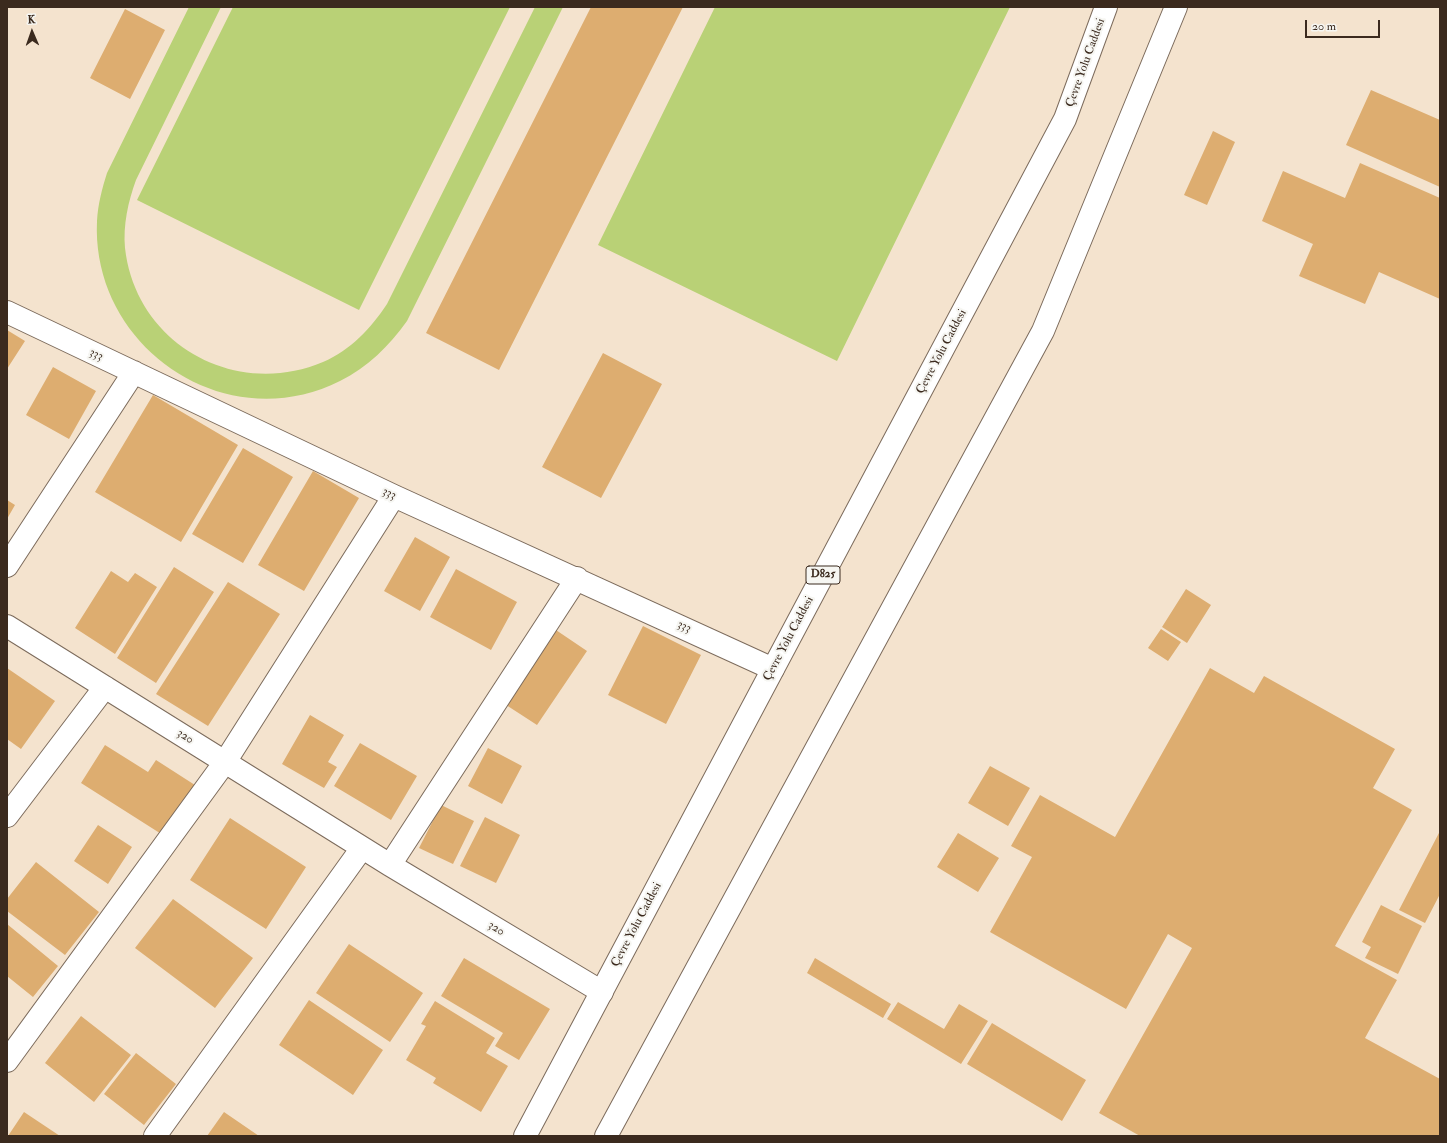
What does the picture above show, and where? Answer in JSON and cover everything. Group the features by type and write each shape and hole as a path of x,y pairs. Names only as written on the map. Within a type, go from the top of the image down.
{"main road":[{"path":"606,1136 1043,331 1176,7"},
{"name":"Çevre Yolu Caddesi","path":"525,1136 1065,119 1101,9"},
{"name":"333","path":"7,312 394,496 774,669"},
{"path":"7,566 134,372"},
{"path":"7,1061 225,762 394,496"},
{"path":"390,865 577,578"},
{"name":"320","path":"7,626 362,848 602,992"},
{"path":"7,816 105,687"},
{"path":"155,1136 362,848"}],"green space":[{"path":"189,7 221,7 136,180 127,214 125,248 133,282 148,312 170,336 196,355 225,368 257,373 290,372 323,362 343,351 360,338 374,322 387,304 535,7 563,7 407,321 393,339 360,369 340,381 296,396 253,398 211,389 173,370 141,342 116,307 101,266 97,221 100,197 107,173"},
{"path":"233,7 510,7 359,310 137,200"},
{"path":"715,7 1010,7 837,361 598,245"}],"building":[{"path":"591,7 683,7 499,370 426,333"},
{"path":"125,9 165,30 130,99 90,78"},
{"path":"1371,90 1440,120 1440,187 1346,145"},
{"path":"1213,131 1235,142 1207,205 1184,195"},
{"path":"1360,163 1440,198 1440,299 1379,272 1365,304 1299,276 1313,244 1262,221 1283,171 1345,198"},
{"path":"7,330 25,341 7,369"},
{"path":"603,353 662,384 601,498 542,467"},
{"path":"53,367 96,391 69,439 26,415"},
{"path":"153,395 238,445 181,542 95,492"},
{"path":"243,448 293,477 243,563 192,534"},
{"path":"313,471 359,498 304,591 258,565"},
{"path":"7,500 15,505 7,519"},
{"path":"415,537 450,557 420,611 384,591"},
{"path":"174,567 214,592 156,683 117,658"},
{"path":"456,569 517,602 491,650 430,617"},
{"path":"111,571 128,582 135,573 157,587 115,654 75,628"},
{"path":"228,582 280,614 208,726 156,694"},
{"path":"1186,589 1211,605 1187,643 1162,627"},
{"path":"550,626 587,651 537,725 500,701"},
{"path":"643,626 701,655 666,724 608,695"},
{"path":"1161,629 1181,642 1168,661 1148,648"},
{"path":"7,668 55,701 21,749 7,739"},
{"path":"1210,668 1254,693 1264,676 1395,749 1373,788 1412,810 1335,946 1397,980 1365,1038 1440,1079 1440,1136 1140,1136 1099,1113 1192,948 1168,934 1126,1009 990,932 1032,857 1011,846 1040,795 1115,837"},
{"path":"310,715 344,735 328,762 337,767 324,788 282,764"},
{"path":"360,743 417,776 391,820 334,786"},
{"path":"105,745 148,772 156,760 198,787 166,837 81,783"},
{"path":"488,748 522,766 502,804 468,786"},
{"path":"990,766 1030,788 1008,826 968,803"},
{"path":"441,805 474,821 453,864 419,848"},
{"path":"485,817 520,835 496,883 460,866"},
{"path":"230,818 306,867 266,929 190,880"},
{"path":"98,825 132,847 108,884 74,861"},
{"path":"1440,831 1440,894 1425,923 1399,910"},
{"path":"958,833 999,858 978,892 937,867"},
{"path":"36,862 99,912 65,955 7,911 7,899"},
{"path":"173,899 253,958 215,1008 135,948"},
{"path":"1381,905 1422,926 1398,974 1365,958 1371,947 1362,942"},
{"path":"7,924 58,966 33,997 7,976"},
{"path":"349,944 423,993 390,1042 316,993"},
{"path":"464,958 550,1009 519,1060 495,1046 503,1033 441,996"},
{"path":"815,958 891,1004 883,1018 807,973"},
{"path":"309,1000 383,1050 353,1095 279,1045"},
{"path":"435,1001 495,1038 486,1053 508,1066 481,1112 433,1083 436,1078 406,1060 426,1026 421,1024"},
{"path":"898,1002 944,1029 959,1004 988,1021 961,1064 887,1019"},
{"path":"81,1016 131,1055 94,1102 45,1063"},
{"path":"992,1023 1086,1080 1062,1121 967,1064"},
{"path":"136,1053 176,1084 144,1125 104,1094"},
{"path":"24,1112 60,1136 8,1136"},
{"path":"224,1112 259,1136 207,1136"}]}
